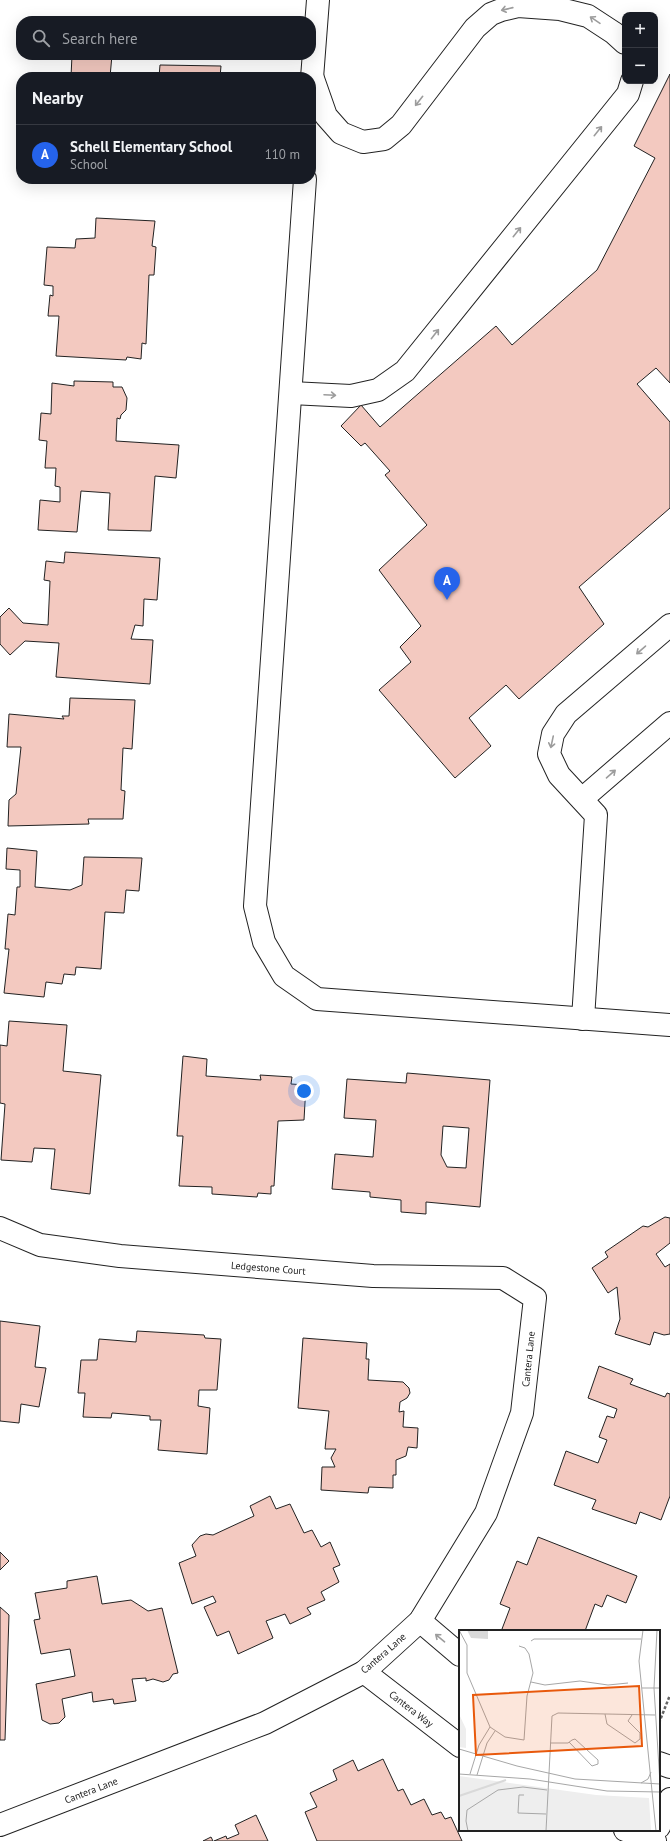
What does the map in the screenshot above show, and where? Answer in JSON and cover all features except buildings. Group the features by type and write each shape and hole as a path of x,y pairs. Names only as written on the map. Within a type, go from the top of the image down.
{"street":[{"path":"316,29 318,0"},
{"path":"316,95 326,116 341,133 363,142 384,139 401,125 476,28 491,14 518,6 560,10 588,16 614,33 622,40"},
{"path":"313,72 314,60"},
{"path":"291,393 351,396 378,390 405,372 628,94 631,84"},
{"path":"305,184 256,906 264,942 284,976 316,999 670,1025"},
{"path":"583,1018 596,815 559,775 549,754 554,734 566,714 670,625"},
{"path":"582,799 670,723"},
{"name":"Ledgestone Court","path":"0,1228 40,1245 120,1256 373,1276 503,1278 535,1298"},
{"name":"Cantera Lane","path":"0,1825 265,1723 364,1672 420,1621 486,1513 522,1413 535,1298"},
{"path":"420,1621 459,1654"},
{"name":"Cantera Way","path":"364,1672 459,1745"},
{"path":"660,1763 670,1767"},
{"path":"660,1824 670,1798"},
{"path":"628,1831 654,1841 658,1831"}],"path":[{"path":"660,1720 670,1695"}],"place":[{"name":"Schell Elementary School","path":"447,600"}]}
